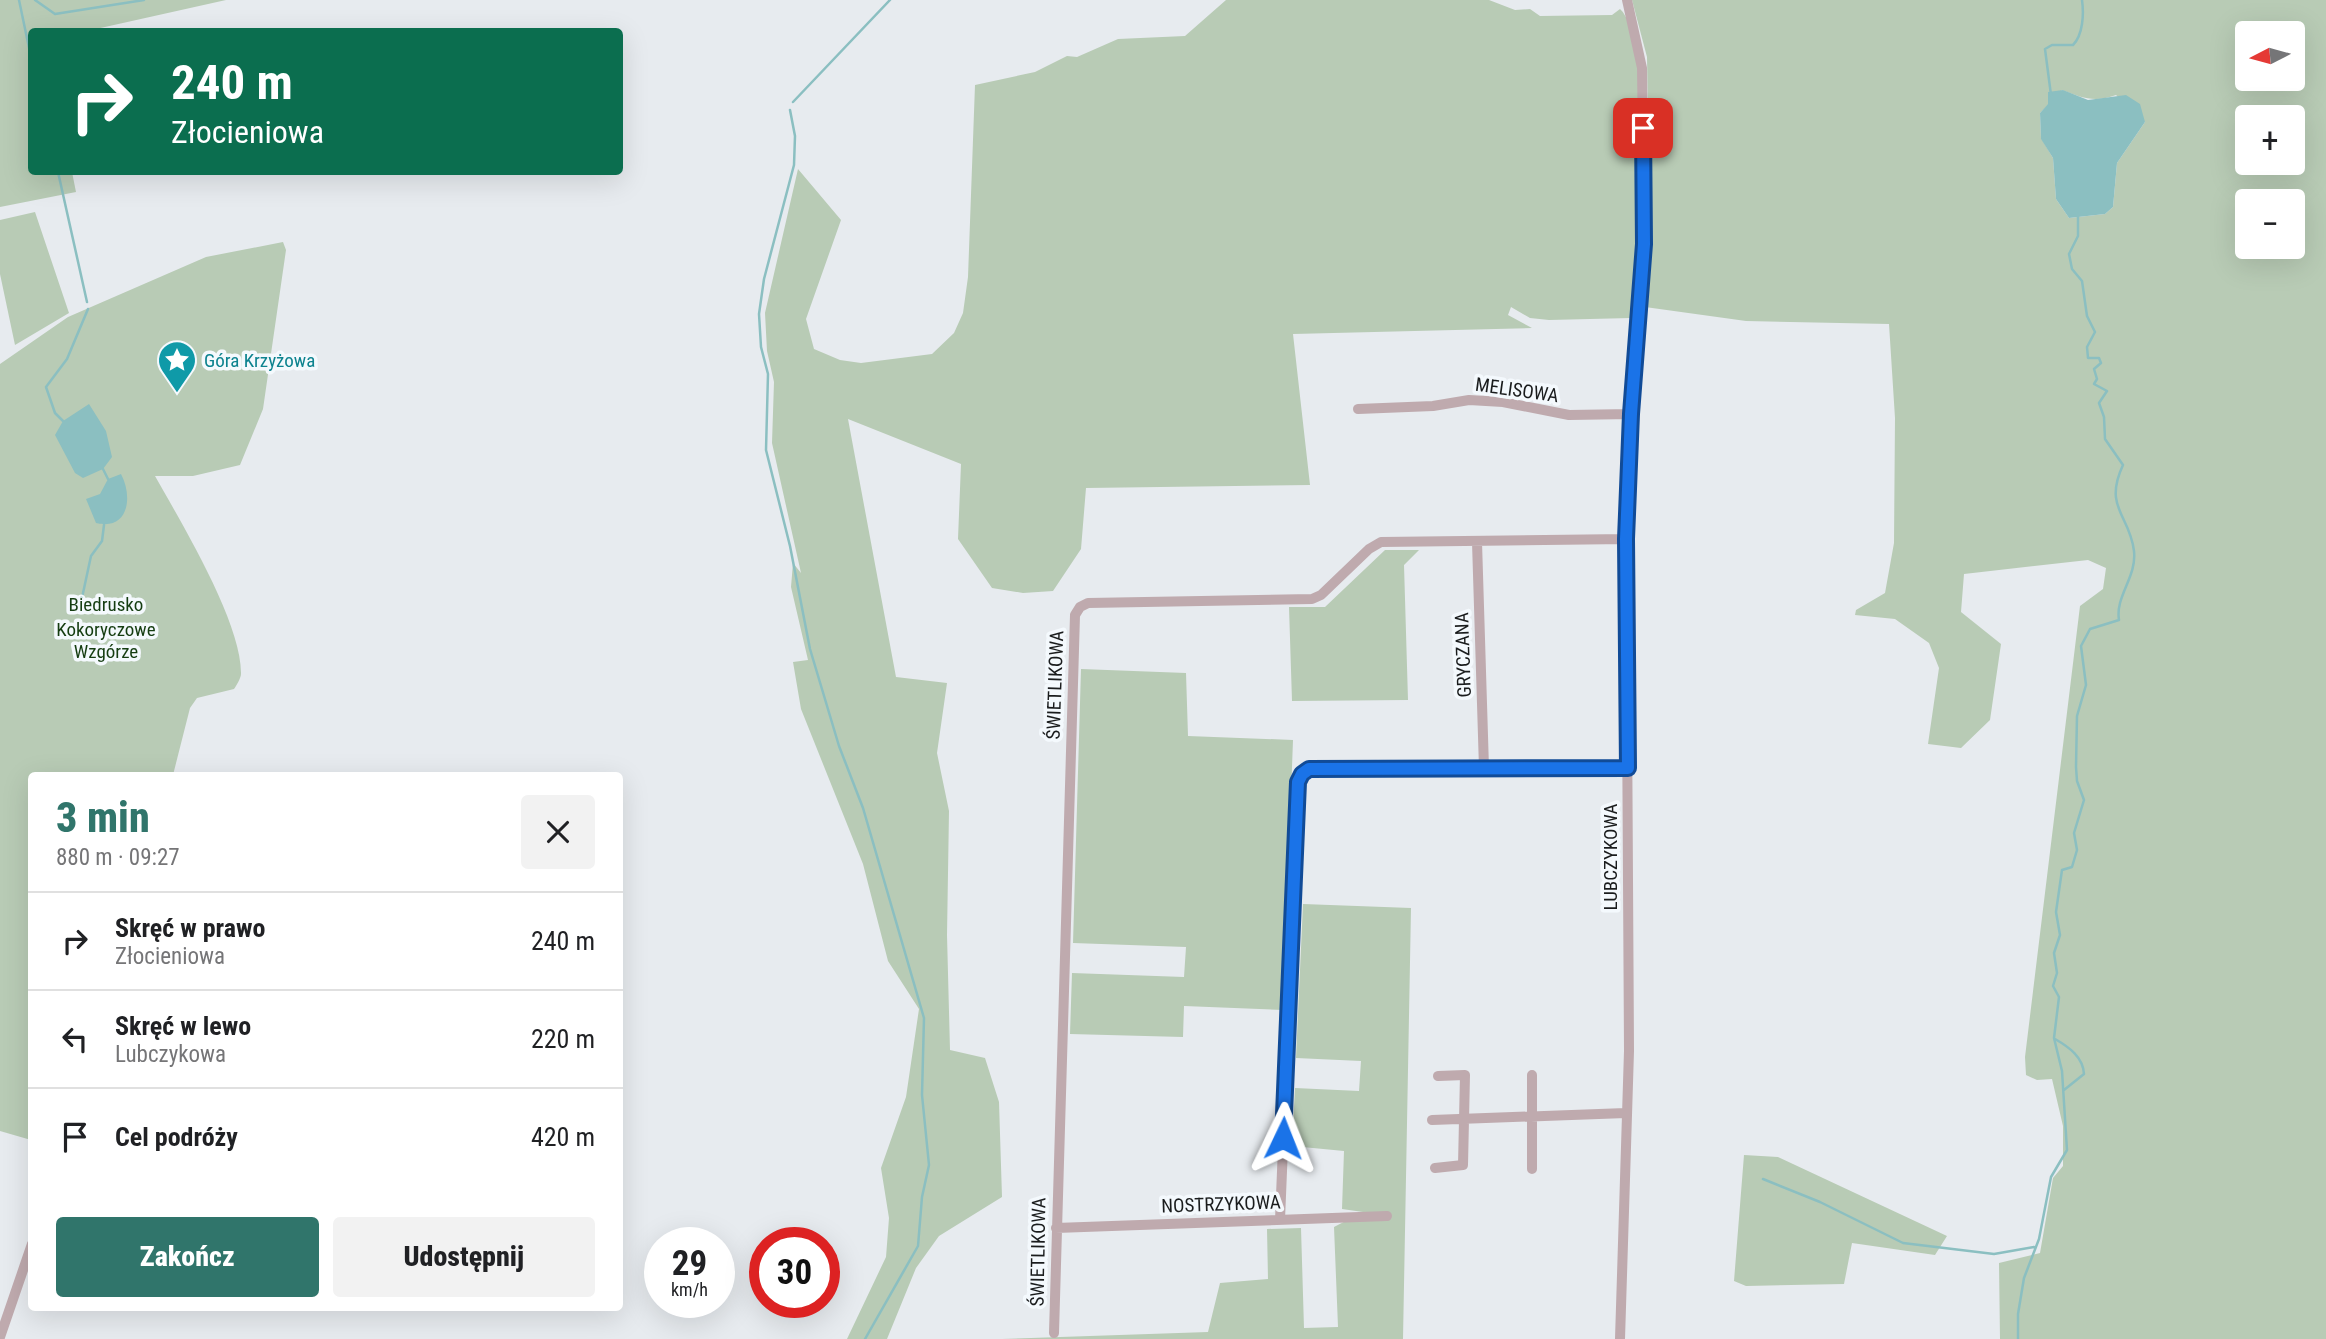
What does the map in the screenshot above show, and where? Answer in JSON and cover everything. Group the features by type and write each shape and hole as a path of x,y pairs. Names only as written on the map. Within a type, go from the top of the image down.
{"street":[{"name":"LUBCZYKOWA","path":"1620,1339 1626,1113 1626,539 1631,414 1644,244 1643,106 1638,45 1627,0"},
{"name":"MELISOWA","path":"1358,410 1433,406 1469,400 1503,402 1569,415 1631,414"},
{"name":"ŚWIETLIKOWA","path":"1054,1333 1075,614 1080,607 1088,603 1312,599 1321,595 1369,549 1381,542 1626,539"},
{"name":"GRYCZANA","path":"1477,542 1484,768"},
{"path":"1280,1220 1298,782 1302,774 1309,769 1628,768"},
{"path":"1435,1168 1464,1165 1465,1075 1438,1076"},
{"path":"1532,1075 1532,1169"},
{"path":"1432,1120 1626,1113"},
{"name":"NOSTRZYKOWA","path":"1056,1228 1387,1216"},
{"path":"0,1337 28,1256"}],"green space":[{"path":"0,0 226,0 100,28 28,28 28,175 73,175 76,192 0,207"},
{"path":"1226,0 1489,0 1515,10 1530,9 1540,16 1612,15 1620,9 1630,29 1637,63 1640,107 1637,253 1631,318 1549,320 1530,318 1511,307 1508,315 1532,328 1293,334 1310,485 1086,488 1081,549 1053,591 1023,593 992,588 958,539 961,464 848,419 896,677 947,683 937,753 949,811 947,935 950,1050 985,1058 999,1102 1002,1197 939,1236 916,1268 887,1339 847,1339 886,1257 889,1218 881,1168 906,1097 919,1009 888,961 863,864 801,709 793,662 808,660 791,587 793,563 801,573 772,443 774,382 767,351 765,313 798,169 841,220 806,319 814,349 840,360 861,363 932,354 954,333 963,313 968,277 975,85 1035,72 1067,56 1077,57 1118,39 1185,36"},
{"path":"1632,0 2326,0 2326,1339 2000,1339 1999,1263 2040,1253 2053,1178 2063,1166 2063,1126 2052,1079 2037,1080 2026,1075 2025,1057 2080,606 2103,589 2106,568 2088,560 1964,574 1961,612 2001,644 1990,720 1961,748 1928,744 1939,668 1929,643 1895,619 1855,615 1856,610 1885,593 1894,543 1895,418 1889,324 1746,321 1645,307 1650,233 1647,57","holes":["2062,90 2089,98 2102,99 2116,95 2145,122 2117,163 2113,207 2105,214 2069,218 2056,199 2053,158 2041,138 2040,113"]},
{"path":"35,212 69,313 15,345 0,274 0,220"},
{"name":"Kokoryczowe Wzgórze","path":"283,242 286,250 263,409 240,465 193,476 155,476 221,602 239,653 241,674 234,689 197,698 190,708 174,772 28,772 28,1139 0,1131 0,364 68,317 206,257"},
{"path":"1385,550 1419,550 1404,565 1408,700 1292,701 1289,607 1325,607"},
{"path":"1081,669 1186,673 1188,736 1293,740 1283,1010 1184,1006 1183,1037 1070,1034 1072,973 1184,977 1186,947 1073,943"},
{"path":"1303,904 1411,908 1403,1339 1002,1339 1208,1332 1220,1283 1268,1279 1267,1229 1301,1228 1304,1328 1338,1327 1334,1227 1363,1212 1342,1209 1344,1151 1292,1146 1295,1088 1359,1091 1361,1061 1296,1058"},
{"path":"1744,1155 1778,1157 1947,1236 1935,1255 1852,1243 1844,1284 1746,1286 1734,1281"}],"water":[{"path":"2063,90 2088,100 2126,95 2140,104 2145,122 2117,163 2113,207 2105,214 2069,218 2056,199 2053,158 2041,139 2040,113 2048,104 2048,92"},
{"path":"89,404 106,431 112,457 103,469 83,478 75,473 55,435 63,421"},
{"path":"121,474 127,492 122,517 116,522 96,523 86,499 100,494 108,479"}],"waterway":[{"path":"19,0 28,43"},
{"path":"35,0 55,14 144,0"},
{"path":"793,102 890,0"},
{"path":"2051,95 2045,49 2052,45 2073,45 2082,24 2082,0"},
{"path":"790,110 795,136 794,165 764,279 759,314 761,347 768,374 766,450 790,546 810,649 839,746 863,808 924,1018 922,1095 929,1165 922,1197 918,1246 865,1339"},
{"path":"59,175 87,302"},
{"path":"2018,1339 2018,1314 2024,1278 2039,1239 2051,1177 2067,1150 2062,1071 2054,1038 2059,997 2053,986 2057,973 2054,953 2060,935 2056,912 2062,870 2072,867 2077,850 2074,833 2084,800 2077,781 2076,767 2077,716 2086,685 2081,646 2090,629 2119,620 2120,603 2134,560 2132,539 2117,502 2116,492 2123,465 2105,439 2104,417 2099,403 2107,391 2094,384 2097,379 2094,369 2101,363 2099,358 2088,358 2087,347 2095,332 2087,316 2082,281 2072,269 2069,254 2078,236 2078,214"},
{"path":"63,421 55,413 46,387 67,359 88,309"},
{"path":"103,469 108,479"},
{"path":"80,607 91,556 102,541 104,525"},
{"path":"2055,1039 2074,1053 2083,1068 2084,1074 2064,1090"},
{"path":"1763,1179 1820,1202 1903,1243 1994,1254 2034,1247"}],"place":[{"name":"Góra Krzyżowa","path":"177,394"}],"route":[{"path":"1283,1138 1298,782 1302,774 1309,769 1628,768 1626,539 1631,414 1644,244 1643,128"}],"park label":[{"name":"Biedrusko","path":"106,604"}]}
